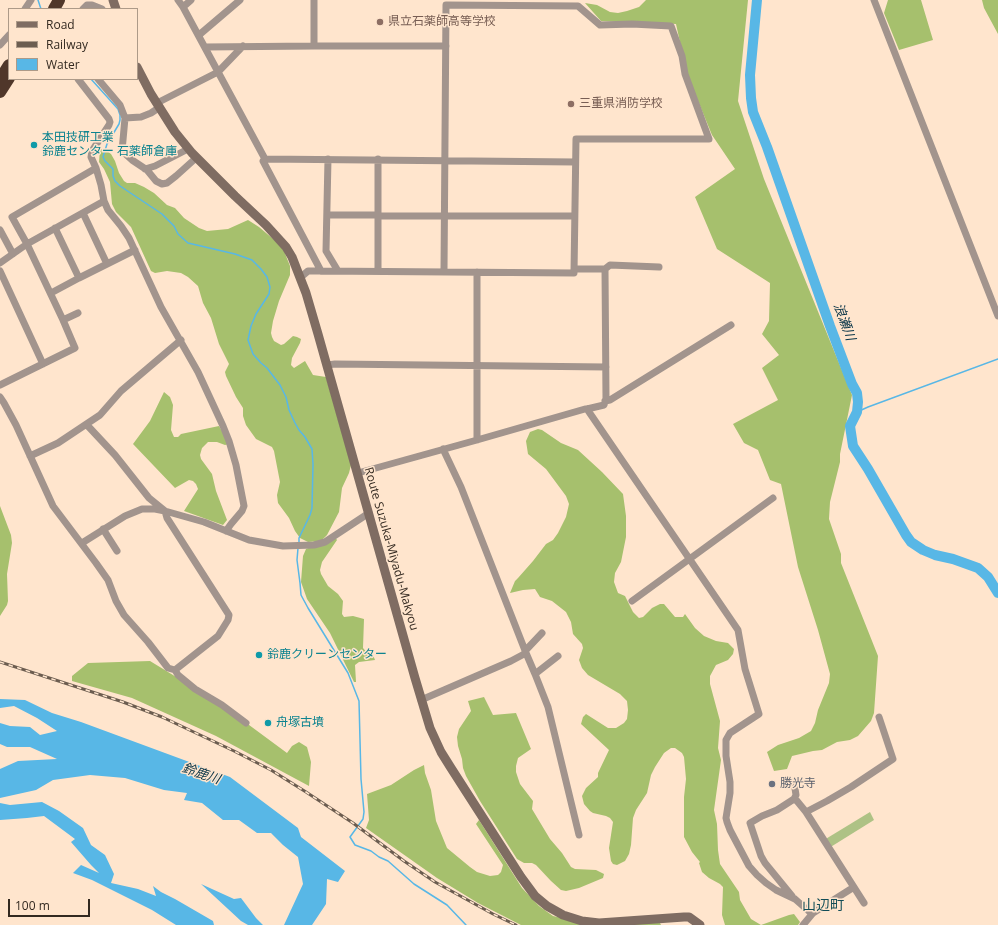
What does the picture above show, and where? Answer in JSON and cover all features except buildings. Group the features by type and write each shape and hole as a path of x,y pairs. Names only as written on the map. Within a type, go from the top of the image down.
{"highway":[{"path":"0,79 8,67"},
{"path":"0,92 8,80"}],"main road":[{"name":"Route Suzuka-Miyadu-Makyou","path":"138,69 158,105 188,149 266,225 286,247 292,257 301,277 327,365 430,728 441,752 521,877 541,902 559,913 582,921 599,922 689,917 700,925"}],"street":[{"path":"178,0 183,6 199,35 265,159 263,161 320,271"},
{"path":"183,6 191,0"},
{"path":"199,35 240,0"},
{"path":"314,0 314,46"},
{"path":"874,0 998,316"},
{"path":"84,8 86,5 92,5 100,8"},
{"path":"301,277 308,271 574,273 576,139 709,139 685,74 682,56 671,26 632,24 600,25 578,6 446,5 444,271"},
{"path":"0,45 8,36"},
{"path":"126,118 141,117 151,113 158,105 218,72 243,46"},
{"path":"205,47 446,46"},
{"path":"79,80 110,122 92,151 91,157 102,185 104,201 108,210 129,238 161,307 198,372 223,426 232,450 244,506 242,511 226,531"},
{"path":"99,80 120,105 126,118 122,151 145,169 156,181 162,184 166,183 196,158"},
{"path":"145,169 155,166 188,149"},
{"path":"265,159 575,162"},
{"path":"328,159 326,251 338,271"},
{"path":"378,160 378,271"},
{"path":"0,385 75,348 51,293 12,217 96,168"},
{"path":"0,263 27,244 104,201"},
{"path":"83,213 107,264"},
{"path":"327,215 574,216"},
{"path":"55,228 79,278"},
{"path":"0,230 13,254"},
{"path":"51,293 135,250"},
{"path":"574,269 605,268 610,266 659,267"},
{"path":"358,473 584,409 604,405 606,399 605,268"},
{"path":"0,271 43,364"},
{"path":"477,272 477,440"},
{"path":"63,320 78,313"},
{"path":"605,401 610,400 731,325"},
{"path":"30,456 58,443 100,415 120,391 180,340"},
{"path":"327,365 606,367"},
{"path":"0,397 10,414 53,506 82,543 108,580 116,601 124,615 148,642 168,668 174,670 196,689 246,722"},
{"path":"587,409 738,630 744,669 758,714 730,733 726,740 726,756 730,782 730,793 726,818 730,830 749,866 766,883 794,899"},
{"path":"87,425 115,455 149,498 165,511 167,518 229,615 228,620 218,636 174,670"},
{"path":"443,450 461,487 548,707 579,835"},
{"path":"632,601 773,498"},
{"path":"82,543 125,516 142,509 156,509 165,511 204,522 249,540 283,546 304,546 325,542 369,513"},
{"path":"103,529 117,550"},
{"path":"421,700 511,661 525,652 542,633"},
{"path":"535,674 558,656"},
{"path":"806,812 827,802 893,760 879,717"},
{"path":"794,782 796,795 794,799 750,823 761,856 765,863 794,899 812,914"},
{"path":"794,799 806,812 864,903"},
{"path":"803,925 812,914 854,887"}],"green space":[{"path":"646,0 748,0 738,101 764,179 852,395 840,454 840,462 830,502 829,519 841,554 841,563 878,656 874,713 871,721 858,736 850,740 837,742 822,750 792,756 787,769 774,771 767,752 778,745 799,738 811,731 829,683 830,674 798,567 781,484 770,480 758,450 744,443 733,424 778,400 762,368 779,355 762,334 769,321 770,283 717,249 695,197 735,169 712,135 687,74 676,24 601,21 585,3 597,5 610,12 618,13 639,7"},
{"path":"888,0 921,0 933,40 899,50 884,13"},
{"path":"982,0 998,0 998,34 984,8"},
{"path":"100,149 104,149 111,154 124,181 127,183 135,183 154,193 167,205 175,208 184,218 199,228 207,231 228,229 248,220 279,244 284,251 290,266 290,275 279,301 273,321 271,333 272,337 274,341 281,345 293,336 301,339 292,358 291,365 294,368 305,361 313,375 326,377 351,465 342,488 339,512 327,535 321,541 308,542 300,538 289,518 278,503 277,495 280,482 274,451 272,447 256,439 246,425 243,416 243,408 226,376 225,372 229,364 219,344 211,318 203,303 198,286 181,273 167,271 155,273 151,271 131,227 116,212 112,204 110,182 99,162"},
{"path":"164,392 170,397 173,405 171,430 174,437 178,437 181,434 219,426 229,444 225,445 217,442 208,442 202,448 200,455 201,459 212,474 216,491 227,520 223,525 184,511 198,489 196,484 189,480 175,488 133,444 150,421"},
{"path":"538,429 542,430 561,443 578,450 623,494 626,516 626,537 621,562 615,573 614,582 618,593 625,596 633,612 639,618 643,617 652,608 660,604 664,604 675,617 683,617 685,614 695,628 704,636 716,641 728,643 734,649 733,654 728,660 716,665 710,676 710,684 720,721 718,748 721,760 714,810 717,824 720,864 739,892 740,900 751,919 761,925 725,925 722,915 723,887 702,872 700,862 692,852 684,837 684,797 686,779 684,757 682,753 675,748 671,748 664,753 651,775 647,793 636,810 633,818 631,845 629,854 625,861 617,865 613,864 611,861 609,848 613,822 606,816 593,813 584,804 582,796 586,788 598,777 598,773 609,750 581,724 583,717 586,714 608,728 616,728 627,719 627,701 620,694 588,675 582,668 579,660 583,648 582,644 573,634 571,622 566,612 552,601 540,597 535,589 510,593 515,581 546,544 553,540 558,533 566,517 569,504 566,496 546,469 528,454 526,441 530,432"},
{"path":"0,506 11,535 12,543 7,574 8,601 0,616"},
{"path":"335,537 337,540 322,562 320,570 321,574 328,586 338,594 343,601 342,614 344,617 353,616 364,619 363,648 368,654 373,655 375,660 359,662 355,665 356,682 354,682 330,633 307,599 301,582 303,556 306,549"},
{"path":"150,661 222,705 287,753 292,746 299,742 307,747 311,762 309,786 216,736 132,698 72,681 72,676 88,663"},
{"path":"484,697 493,715 516,713 531,749 518,758 516,772 520,784 533,801 532,809 550,839 571,867 575,869 596,870 604,874 603,878 579,888 566,891 561,890 536,865 532,863 524,863 517,859 466,776 458,746 457,737 459,729 471,711 468,701"},
{"path":"424,765 431,790 436,821 447,848 477,872 490,876 498,875 501,872 503,865 476,824 479,820 522,888 539,906 553,916 570,920 660,923 661,925 521,925 478,903 437,878 366,828 369,820 367,794 391,785"},
{"path":"870,812 874,820 829,848 824,840"},
{"path":"794,914 800,922 798,925 761,925 789,915"}],"water":[{"name":"鈴鹿川","path":"0,699 25,700 52,713 81,722 230,777 298,828 301,837 345,871 338,882 327,879 326,904 312,925 284,925 303,884 298,857 271,833 257,833 239,820 223,820 202,803 184,800 187,793 164,790 125,778 90,775 53,780 36,790 0,798 0,769 18,761 57,759 30,747 7,747 0,744 0,723 10,726 30,727 40,735 57,731 14,706 0,708"},
{"path":"42,802 59,811 83,828 91,845 105,855 114,874 111,883 138,889 156,896 153,886 213,921 214,925 176,925 152,910 92,880 73,873 81,865 99,873 71,842 75,839 44,816 0,820 0,803 10,805"},
{"path":"201,884 234,899 241,898 263,925 248,925 241,921"}],"waterway":[{"path":"38,0 41,8"},
{"name":"浪瀬川","path":"757,0 750,75 753,112 767,147 830,326 852,384 857,393 857,412 850,426 853,446 911,542 923,550 935,555 953,559 978,568 988,577 998,593"},
{"path":"92,80 118,109 120,115 119,124 107,144 103,157 113,169 115,181 120,186 162,214 174,226 178,234 188,243 235,254 252,260 267,277 270,287 269,294 256,314 251,326 248,340 253,354 267,368 280,385 295,423 312,449 312,508 299,538 299,542"},
{"path":"857,412 998,359"},
{"path":"298,548 297,560 301,595 348,673 359,701 361,779 364,812 363,819 350,837 355,845 371,851 388,861 414,884 447,905 466,925"}],"railway":[{"path":"0,662 123,702 162,717 234,751 271,770 306,792 353,823 435,882 516,925"}],"place":[{"name":"県立石薬師高等学校","path":"380,22"},
{"name":"三重県消防学校","path":"571,104"},
{"name":"本田技研工業 鈴鹿センター 石薬師倉庫","path":"34,145"},
{"name":"鈴鹿クリーンセンター","path":"259,655"},
{"name":"舟塚古墳","path":"268,723"},
{"name":"勝光寺","path":"772,784"}],"district":[{"name":"山辺町","path":"823,906"}]}
